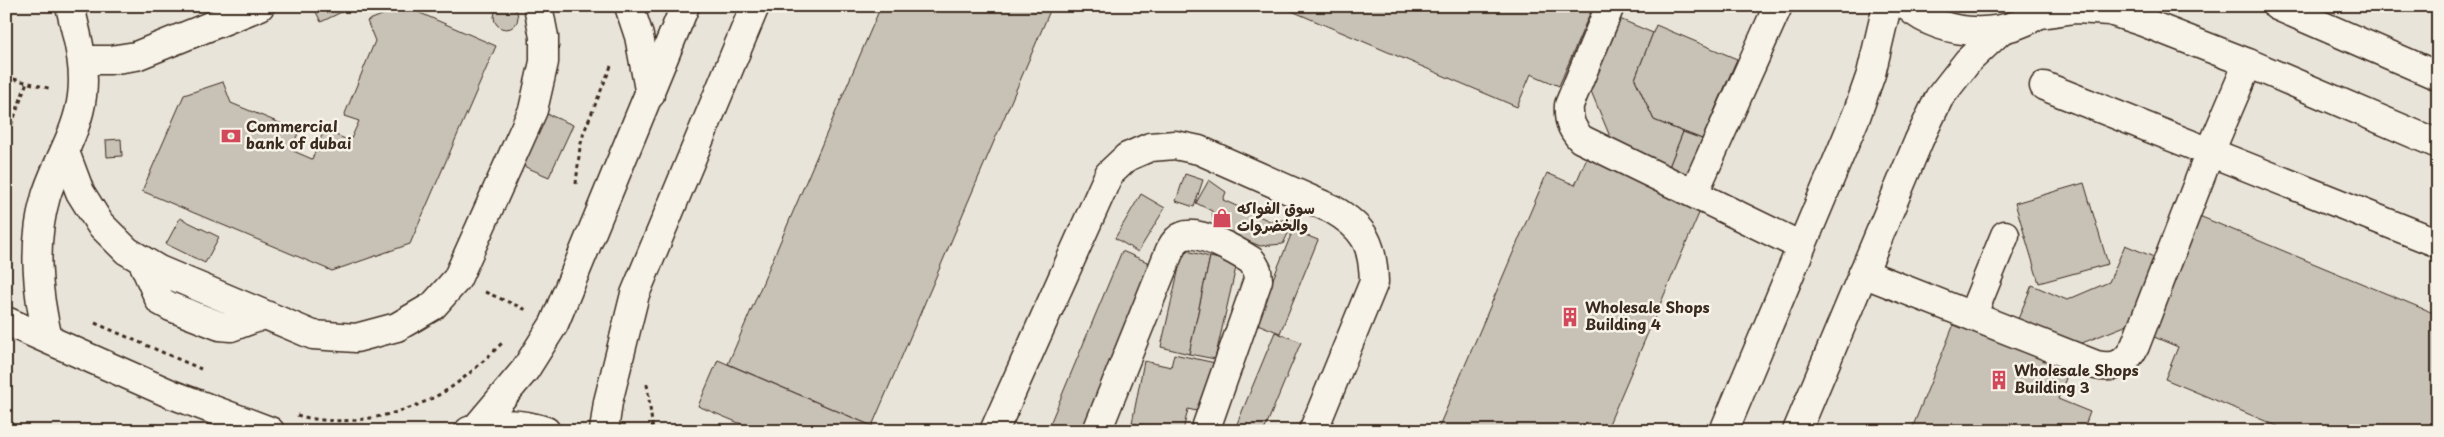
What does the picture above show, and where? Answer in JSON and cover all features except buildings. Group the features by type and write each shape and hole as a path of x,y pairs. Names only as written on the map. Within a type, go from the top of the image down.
{"street":[{"path":"48,340 39,299 37,243 46,196 66,152 82,97 83,60 70,6"},
{"path":"83,60 110,60 136,56 260,6"},
{"path":"66,152 80,192 100,224 127,251 158,270 313,335 356,338 397,327 433,306 457,279 533,110 544,62 544,37 538,6"},
{"path":"629,6 639,36 650,95"},
{"path":"473,429 525,370 554,324 650,95 685,6"},
{"path":"604,431 608,402 635,294 756,6"},
{"path":"1610,6 1569,105 1568,118 1573,130 1581,139 1801,246"},
{"path":"1694,193 1778,6"},
{"path":"1724,431 1860,106 1874,66 1887,6"},
{"path":"1907,6 1941,26 1971,32 2002,29 2045,10 2110,11 2248,63 2438,144"},
{"path":"2277,6 2438,76"},
{"path":"1797,431 1919,140 1939,98 1968,61 2002,29"},
{"path":"1863,273 2096,365 2108,368 2120,365 2130,357 2135,346 2210,152 2248,63"},
{"path":"2044,86 2438,243"},
{"path":"994,431 1109,174 1127,157 1150,147 1175,145 1199,150 1332,209 1352,220 1366,238 1374,260 1374,282 1314,431"},
{"path":"1097,431 1170,250 1175,241 1184,235 1194,234 1252,261 1257,270 1258,280 1204,431"},
{"path":"1972,316 2005,235"},
{"path":"6,321 170,394 270,431"},
{"path":"473,429 511,423 546,431"}],"path":[{"path":"6,77 82,97"},
{"path":"6,140 27,82"}],"shaded area":[{"name":"سوق الفواكه والخضروات","path":"6,6 2438,6 2438,431 6,431"}],"place":[{"name":"Commercial bank of dubai","path":"231,136"},
{"name":"سوق الفواكه والخضروات","path":"1222,218"},
{"name":"Wholesale Shops Building 4","path":"1570,317"},
{"name":"Wholesale Shops Building 3","path":"1999,380"}]}
